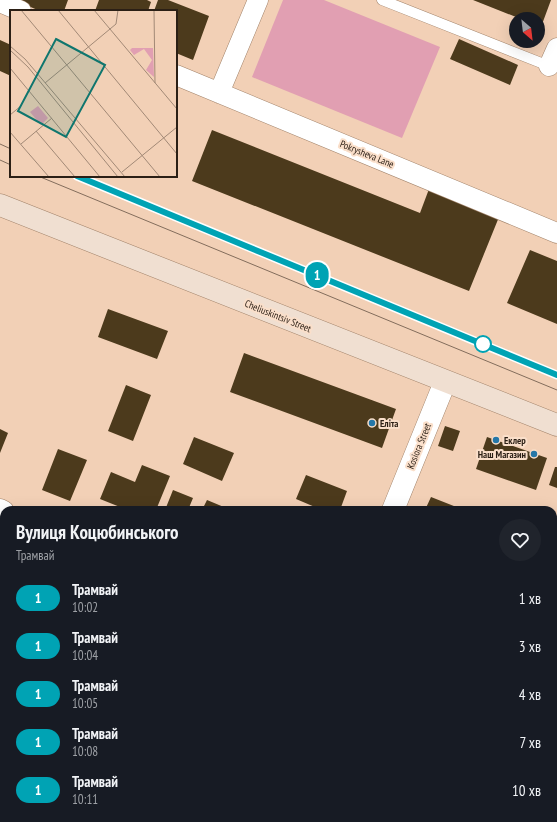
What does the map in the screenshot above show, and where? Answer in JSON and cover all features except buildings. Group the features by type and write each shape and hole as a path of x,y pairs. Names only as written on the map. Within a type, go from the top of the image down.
{"main road":[{"name":"Cheliuskintsiv Street","path":"0,205 557,425"}],"street":[{"path":"219,93 258,0"},
{"path":"0,2 19,10"},
{"path":"549,66 557,48"},
{"name":"Pokrysheva Lane","path":"177,75 557,233"},
{"name":"Kosiora Street","path":"395,506 445,382"}],"lane":[{"path":"382,0 549,66"}],"shaded area":[{"path":"283,0 324,0 440,47 402,138 252,77"}],"tram line":[{"path":"0,144 10,149"},
{"path":"0,160 10,165"},
{"path":"40,177 557,390"},
{"path":"79,177 557,375"},
{"name":"1","path":"79,177 557,375"}],"place":[{"name":"Еліта","path":"372,423"},
{"name":"Еклер","path":"496,440"},
{"name":"Наш Магазин","path":"534,454"}]}
